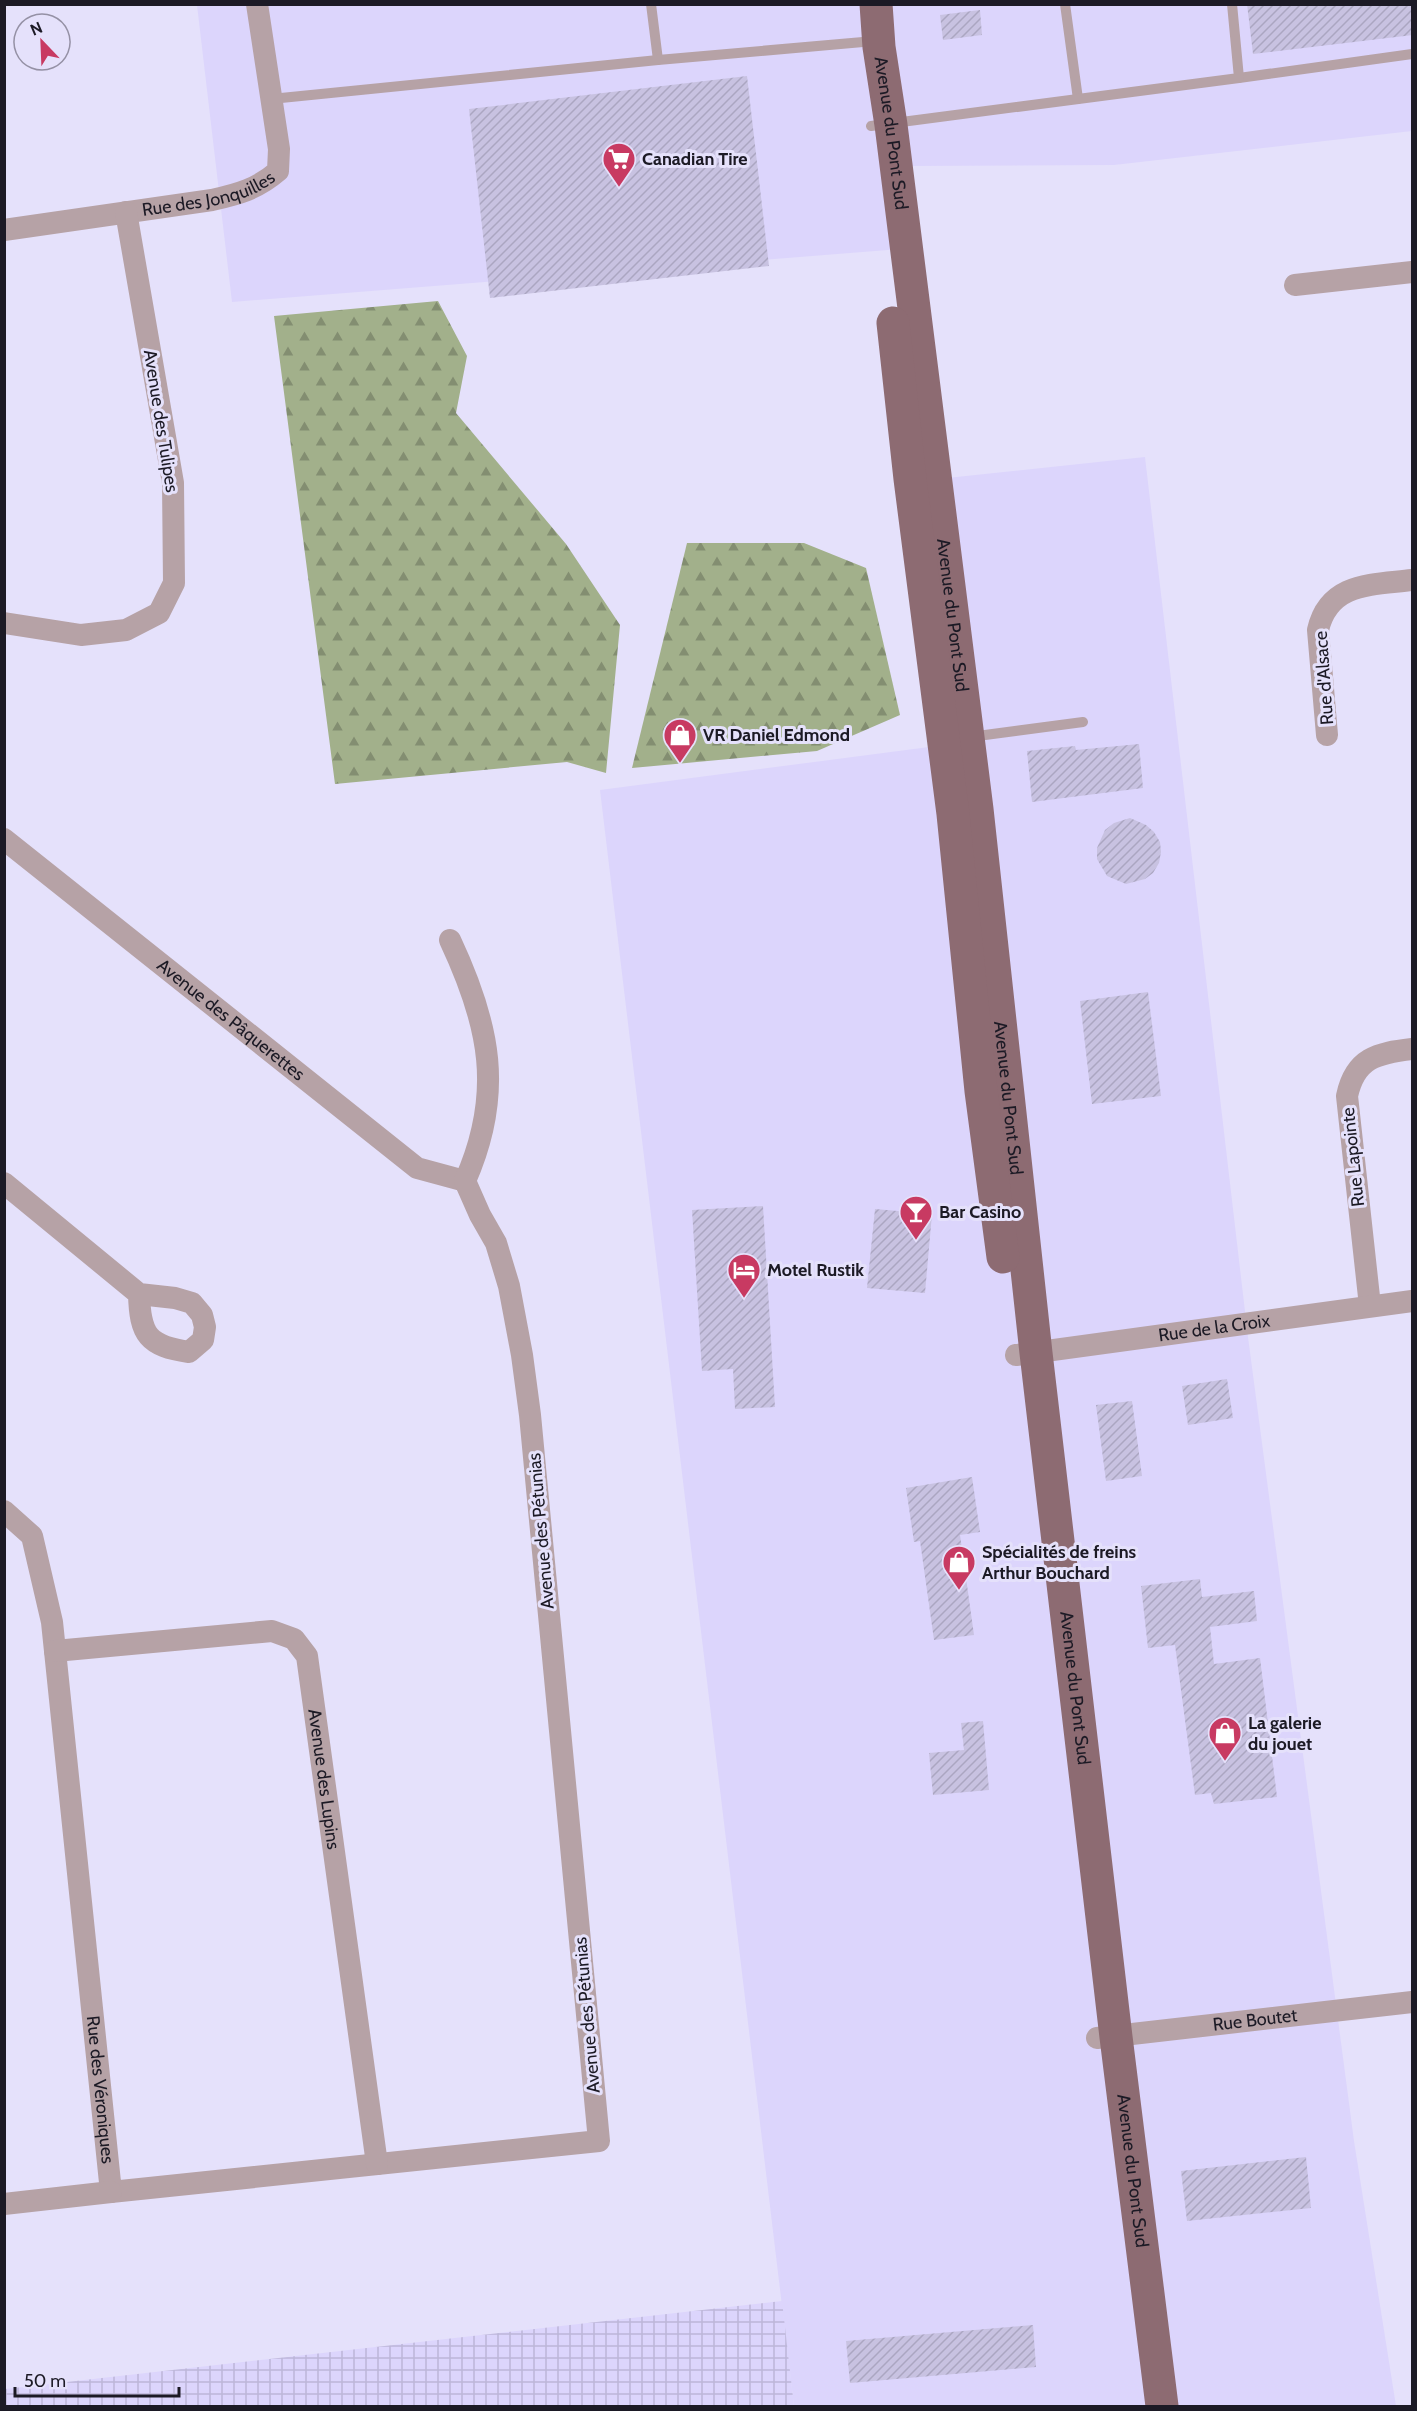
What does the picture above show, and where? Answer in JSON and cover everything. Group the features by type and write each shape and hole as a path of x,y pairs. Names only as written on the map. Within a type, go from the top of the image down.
{"main road":[{"name":"Avenue du Pont Sud","path":"859,4 863,42 881,126 978,820 1026,1354 1106,2038 1141,2406"},
{"name":"Avenue du Pont Sud","path":"876,4 881,126 910,479 953,814 981,1091 1026,1354"},
{"name":"Avenue du Pont Sud","path":"1106,2038 1162,2406"}],"street":[{"name":"Rue des Jonquilles","path":"4,230 212,200 241,193 263,184 278,171 279,149 257,4"},
{"name":"Avenue des Tulipes","path":"4,623 81,635 126,630 159,613 174,583 173,483 126,212"},
{"path":"1295,285 1413,272"},
{"name":"Rue d'Alsace","path":"1328,735 1318,630 1322,615 1329,603 1342,593 1366,586 1413,580"},
{"name":"Avenue des Pâquerettes","path":"4,839 417,1168 465,1181"},
{"path":"450,940 465,972 479,1012 488,1059 487,1111 477,1154 465,1181"},
{"name":"Rue Lapointe","path":"1370,1306 1347,1096 1350,1081 1357,1069 1367,1061 1390,1052 1413,1049"},
{"name":"Avenue des Pétunias","path":"377,2164 599,2141 532,1427 522,1354 509,1286 496,1243 465,1181"},
{"path":"4,1183 139,1294"},
{"name":"Rue de la Croix","path":"1026,1354 1413,1301"},
{"name":"Rue des Véroniques","path":"4,1511 32,1536 52,1622 111,2192"},
{"name":"Avenue des Lupins","path":"55,1652 272,1631 294,1639 307,1656 377,2164"},
{"name":"Rue Boutet","path":"1106,2038 1413,2002"},
{"path":"4,2204 377,2164"}],"lane":[{"path":"651,4 658,60"},
{"path":"1065,4 1078,99"},
{"path":"1232,4 1239,78"},
{"path":"271,99 863,42"},
{"path":"881,126 1413,54"},
{"path":"967,738 1083,722"}],"shaded area":[{"path":"197,5 1412,5 1412,131 1114,165 904,166 913,248 232,302"},
{"path":"1145,457 1248,1337 1354,2141 1396,2406 794,2406 600,790 975,741 947,478"},
{"path":"782,2301 794,2406 5,2406 5,2389"}],"green space":[{"path":"438,301 467,356 456,413 566,544 620,625 606,773 567,762 335,784 274,316"},
{"path":"687,543 804,543 866,568 900,715 817,751 632,768"}],"building":[{"path":"1247,4 1413,4 1413,35 1253,54"},
{"path":"980,10 982,35 943,40 940,15"},
{"name":"Canadian Tire","path":"747,76 769,266 490,298 469,109"},
{"path":"1139,744 1143,788 1032,802 1027,751 1075,746 1076,750"},
{"path":"1130,818 1146,825 1154,832 1160,842 1161,852 1159,863 1153,873 1145,879 1126,884 1107,876 1097,859 1097,848 1105,830 1114,823"},
{"path":"1148,992 1161,1096 1092,1104 1080,1001"},
{"path":"763,1206 775,1407 735,1409 733,1369 702,1371 692,1210"},
{"path":"875,1209 932,1214 925,1293 867,1288"},
{"path":"1227,1379 1233,1418 1188,1425 1182,1386"},
{"path":"1132,1401 1142,1476 1106,1481 1096,1405"},
{"path":"972,1477 980,1532 960,1535 974,1635 934,1640 920,1541 914,1542 906,1488"},
{"path":"1200,1579 1202,1597 1254,1591 1257,1621 1210,1627 1214,1664 1260,1658 1277,1797 1214,1804 1211,1793 1195,1795 1175,1645 1148,1648 1141,1586"},
{"path":"983,1721 989,1790 933,1795 929,1753 964,1750 961,1723"},
{"path":"1306,2157 1311,2208 1187,2221 1181,2171"},
{"path":"1033,2325 1036,2367 850,2383 846,2341"}],"place":[{"name":"Canadian Tire","path":"619,188"},
{"name":"VR Daniel Edmond","path":"680,764"},
{"name":"Bar Casino","path":"916,1241"},
{"name":"Motel Rustik","path":"744,1299"},
{"name":"Spécialités de freins Arthur Bouchard","path":"959,1591"},
{"name":"La galerie du jouet","path":"1225,1762"}]}
